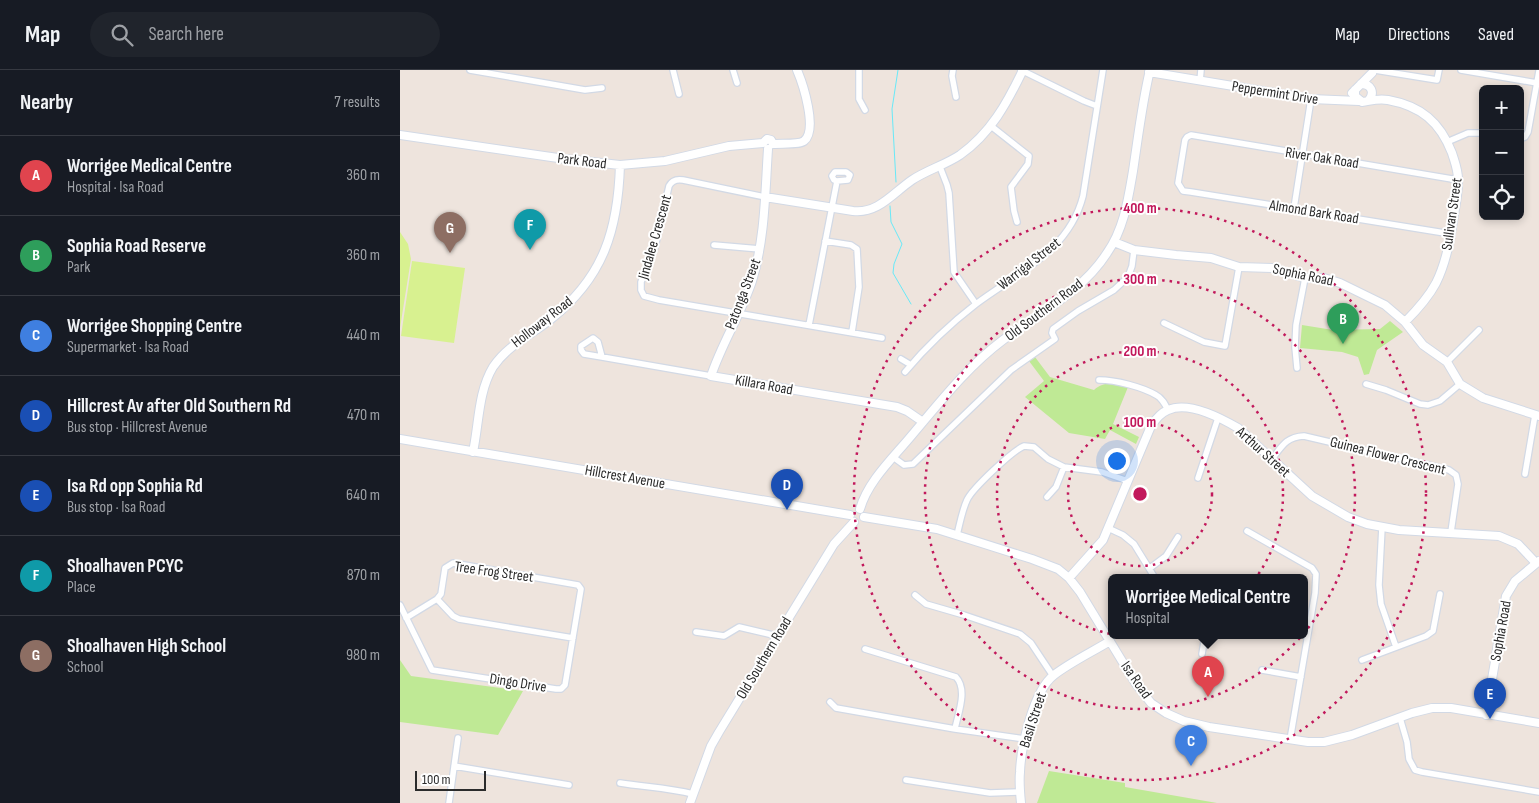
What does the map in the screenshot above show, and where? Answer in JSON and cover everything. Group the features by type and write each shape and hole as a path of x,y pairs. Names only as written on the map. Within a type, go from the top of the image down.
{"street":[{"path":"470,70 510,73 585,90 602,88"},
{"path":"673,70 679,94"},
{"path":"733,70 737,83"},
{"name":"Park Road","path":"400,135 582,162 620,165 666,161 729,146 798,143 805,141 809,123 808,98 797,70"},
{"path":"859,70 859,99 865,110"},
{"path":"953,70 952,76 956,97"},
{"path":"765,197 853,211 866,211 886,201 917,177 940,167 967,150 992,126 1005,106 1022,70 1097,106"},
{"name":"Warrigal Street","path":"905,372 935,339 976,304 1051,250 1071,227 1080,208 1083,196 1103,70"},
{"path":"1200,81 1202,70"},
{"path":"1373,71 1437,80 1439,70"},
{"path":"1462,70 1537,82"},
{"name":"Peppermint Drive","path":"1149,71 1311,99 1359,101"},
{"name":"Old Southern Road","path":"860,509 866,494 893,457 957,382 1001,342 1068,294 1102,262 1114,242 1127,205 1149,71"},
{"path":"1342,100 1355,90 1373,71"},
{"path":"1355,90 1355,96 1359,101 1370,100 1373,71"},
{"path":"1524,137 1528,132 1539,71"},
{"path":"1361,84 1367,85 1371,89"},
{"name":"Sullivan Street","path":"1371,89 1388,100"},
{"path":"1294,208 1311,99"},
{"name":"Sullivan Street","path":"1370,100 1388,100 1410,106 1425,115 1439,127 1456,165 1458,177 1451,234 1444,262 1430,294 1405,322"},
{"path":"992,126 1029,156 1028,164 1011,187 1014,211 1018,222"},
{"path":"1447,142 1468,133 1479,133"},
{"name":"River Oak Road","path":"1179,187 1187,137 1191,136 1452,179 1458,177"},
{"name":"Patonga Street","path":"711,376 722,346 740,312 751,284 760,249 768,145"},
{"name":"Holloway Road","path":"473,452 484,388 494,366 512,346 565,307 587,283 600,262 615,223 619,196 620,165"},
{"path":"940,167 949,193 954,272 976,304"},
{"name":"Jindalee Crescent","path":"765,197 683,180 672,182 669,186 655,247 641,282 641,290 647,297 882,338"},
{"path":"809,325 837,181"},
{"name":"Almond Bark Road","path":"1179,187 1183,191 1451,234"},
{"path":"826,241 851,245 857,250 859,287 852,332"},
{"name":"Sophia Road","path":"1114,242 1134,250 1215,258 1239,267 1272,268 1305,278 1324,278 1340,283 1384,305 1405,322 1423,345 1447,362 1460,384 1484,398 1537,416"},
{"path":"714,244 760,249"},
{"name":"Old Southern Road","path":"893,457 904,465 912,464 1011,370 1055,339 1052,333 1053,329 1078,311 1114,290 1128,276 1132,266 1134,250"},
{"path":"1164,323 1204,342 1225,346 1239,267"},
{"path":"1298,368 1295,330 1305,278"},
{"path":"1447,362 1479,330"},
{"name":"Killara Road","path":"602,357 897,407 908,411 923,422"},
{"path":"901,359 911,365"},
{"path":"1069,578 1098,546 1108,528 1151,426 1160,415 1168,410 1163,400 1157,395 1116,381 1100,380"},
{"path":"1366,384 1398,394 1420,404 1428,405 1440,401 1460,384"},
{"name":"Arthur Street","path":"1168,410 1186,407 1218,418 1238,428 1297,483 1329,507 1348,517 1382,527 1410,531 1490,534 1509,539 1526,550 1538,562"},
{"path":"1525,474 1537,416"},
{"path":"1198,478 1218,418"},
{"name":"Guinea Flower Crescent","path":"1272,459 1286,441 1293,436 1304,436 1449,470 1456,474 1458,484 1451,532"},
{"name":"Hillcrest Avenue","path":"400,439 852,519"},
{"path":"956,535 970,494 1020,447 1030,446 1052,462 1064,467 1102,472 1128,481"},
{"path":"1047,497 1056,487 1064,467"},
{"path":"860,509 863,512 864,517 860,522 852,519 854,510 860,509"},
{"name":"Isa Road","path":"864,517 923,526 1050,565 1069,578 1080,592 1108,638"},
{"name":"Old Southern Road","path":"690,803 715,738 834,544 852,519"},
{"path":"1382,527 1379,585 1381,604 1396,647"},
{"path":"1108,528 1131,541 1153,574"},
{"path":"1247,531 1312,568 1316,574 1316,582 1308,616"},
{"path":"1150,568 1166,556 1178,537"},
{"name":"Sophia Road","path":"1486,715 1506,596 1515,581 1538,562"},
{"name":"Tree Frog Street","path":"437,599 440,594 445,568 453,564 578,584 580,588"},
{"name":"Dingo Drive","path":"406,618 432,670 561,689 565,685 582,594 580,588"},
{"path":"1362,660 1426,636 1433,631 1440,594"},
{"path":"915,595 930,605 1020,634 1031,644 1053,676"},
{"path":"400,604 406,618 437,599 453,616 460,619 573,638"},
{"path":"696,632 724,636 739,627 777,636"},
{"path":"1202,654 1204,639"},
{"path":"1290,740 1305,639"},
{"name":"Isa Road","path":"1110,641 1141,691 1151,703 1166,713 1196,724 1290,740 1316,742 1334,740 1432,708 1451,708 1539,723"},
{"name":"Basil Street","path":"1021,803 1020,766 1025,739 1037,699 1044,686 1053,676 1110,641"},
{"path":"865,648 956,677 961,682 962,689 955,729"},
{"path":"1262,670 1301,677"},
{"path":"830,702 836,708 1025,739"},
{"path":"1400,718 1415,770 1539,792"},
{"path":"449,803 458,738"},
{"path":"454,766 569,785"},
{"path":"906,780 998,794 1020,792"},
{"path":"620,783 649,788 670,788 693,794"}],"green space":[{"path":"400,232 408,244 411,259 400,328"},
{"path":"412,261 465,268 454,343 401,336"},
{"path":"1390,321 1403,332 1377,350 1369,374 1364,375 1358,357 1342,352 1300,348 1302,325 1333,330 1380,329"},
{"path":"1035,357 1050,377 1094,390 1102,385 1110,384 1128,387 1113,424 1139,437 1136,444 1110,430 1105,439 1069,433 1025,397 1044,381 1029,361"},
{"path":"400,660 411,676 523,691 498,735 400,722"},
{"path":"1049,771 1125,783 1125,787 1217,803 1037,803"}],"waterway":[{"path":"896,182 892,109 898,70"},
{"path":"890,206 891,222 902,244 894,264 893,273 911,304"}],"place":[{"name":"Shoalhaven PCYC","path":"530,250"},
{"name":"Shoalhaven High School","path":"450,253"},
{"name":"Sophia Road Reserve","path":"1343,344"},
{"name":"Hillcrest Av after Old Southern Rd","path":"787,510"},
{"name":"Worrigee Medical Centre","path":"1208,697"},
{"name":"Isa Rd opp Sophia Rd","path":"1490,719"},
{"name":"Worrigee Shopping Centre","path":"1191,766"}]}
